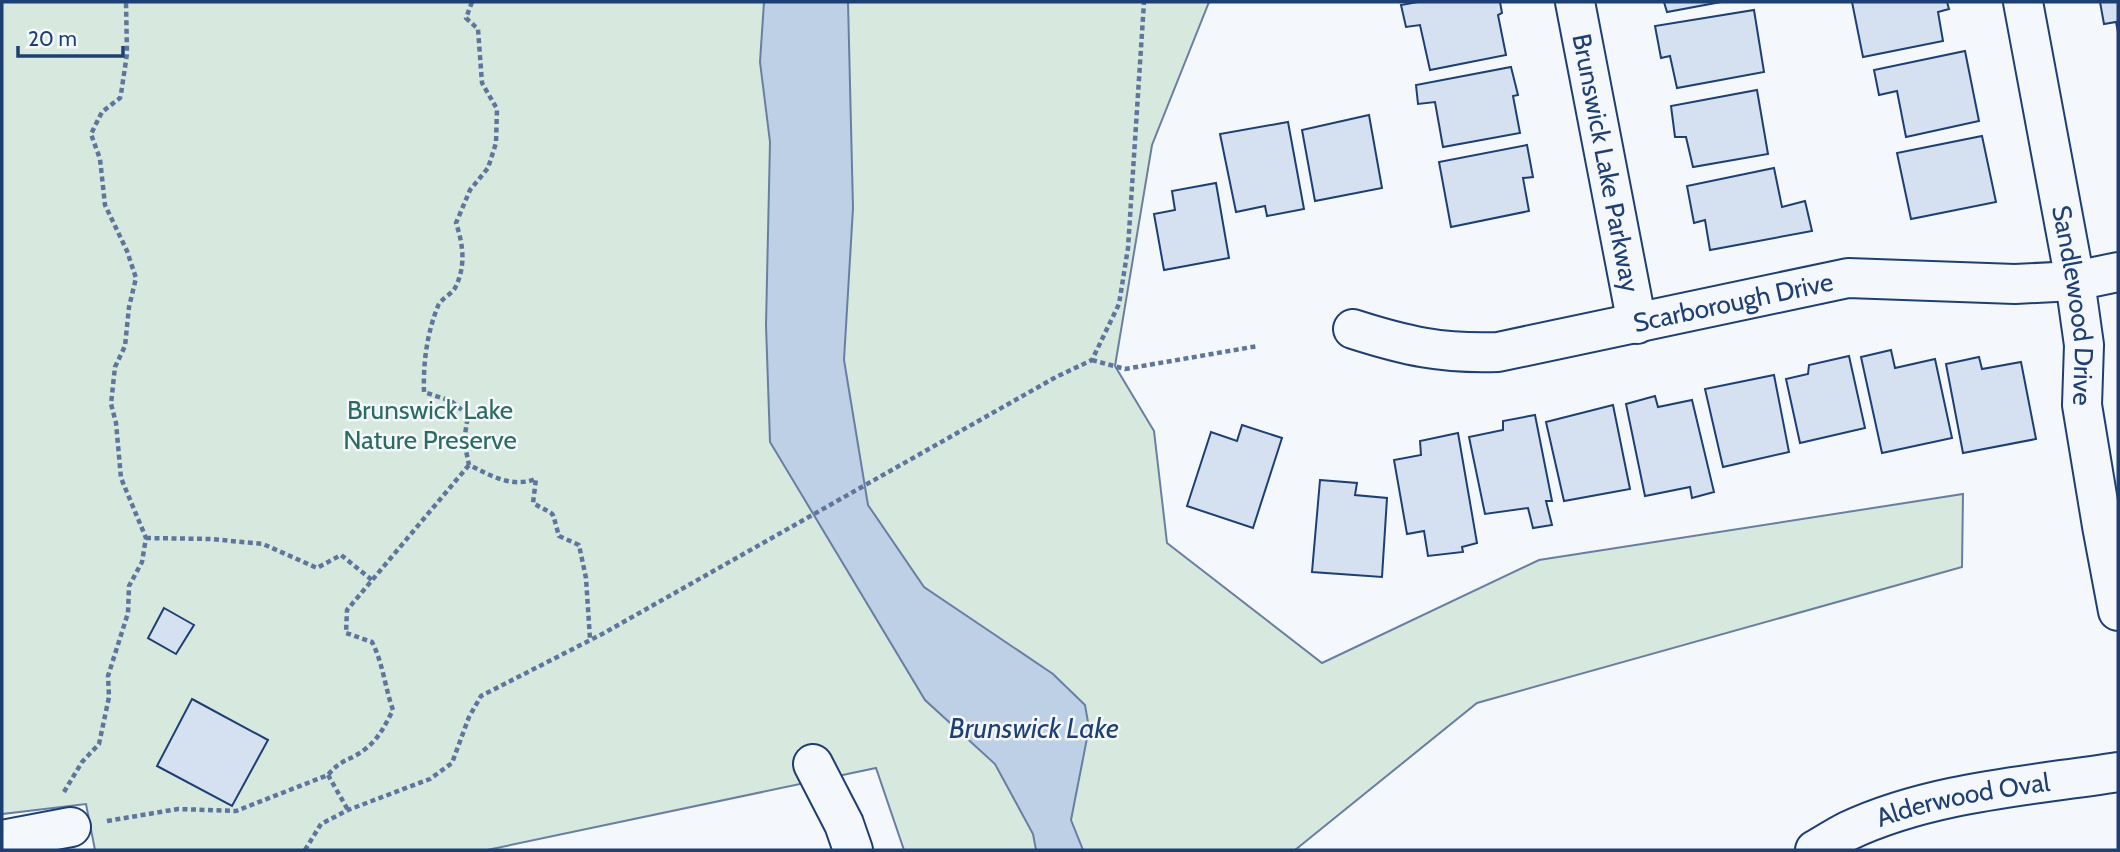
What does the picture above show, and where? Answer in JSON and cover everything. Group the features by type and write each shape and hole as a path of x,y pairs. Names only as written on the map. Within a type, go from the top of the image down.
{"street":[{"name":"Brunswick Lake Parkway","path":"1575,2 1637,324"},
{"name":"Sandlewood Drive","path":"2023,2 2075,281 2084,345 2082,405 2118,611"},
{"name":"Scarborough Drive","path":"1353,329 1409,346 1464,353 1498,352 1848,278 2015,284 2075,281 2118,272"},
{"path":"813,764 844,824 853,850"},
{"name":"Alderwood Oval","path":"1815,850 1847,832 1905,809 1958,797 2118,772"},
{"path":"2,840 66,812"}],"path":[{"path":"126,2 127,54 120,98 102,112 91,134 100,159 105,205 127,251 136,278 129,307 125,346 115,367 111,404 116,423 121,478 146,538 142,562 129,586 128,612 108,676 109,697 99,744 82,762 66,812 178,809 236,811 328,775 339,763 363,751 382,734 393,710 372,642 346,633 347,610 469,465"},
{"path":"469,465 464,441 468,415 451,401 424,392 424,384 425,347 439,303 456,287 462,267 463,243 456,223 470,190 488,168 496,143 497,109 482,83 478,29 466,18 472,2"},
{"path":"306,850 321,824 348,810 430,779 452,763 469,717 481,696 604,633 1056,377 1092,360 1119,304 1128,248 1144,2"},
{"path":"1092,360 1125,369 1258,346"},
{"path":"469,465 511,483 536,479 533,503 553,512 559,536 579,545 586,578 590,639"},
{"path":"146,538 201,538 263,544 317,568 341,555 372,580"},
{"path":"328,775 348,810"}],"green space":[{"name":"Brunswick Lake Nature Preserve","path":"2,2 1209,2 1152,145 1115,366 1154,431 1167,543 1322,663 1539,560 1963,494 1962,567 1477,703 1295,850 904,850 876,768 487,850 95,850 86,804 2,814"}],"water":[{"name":"Brunswick Lake","path":"764,2 848,2 853,208 844,360 868,505 924,587 1053,674 1085,705 1089,728 1071,820 1083,850 1036,850 1033,834 995,764 925,700 770,442 766,325 770,142 760,62"}],"building":[{"path":"1418,2 1500,2 1502,13 1498,15 1506,55 1430,70 1420,25 1406,27 1401,5"},
{"path":"1664,2 1721,2 1667,12"},
{"path":"1852,2 1947,2 1949,9 1938,12 1943,41 1863,57"},
{"path":"2100,2 2118,2 2118,32 2116,22 2104,24"},
{"path":"1754,10 1764,72 1677,88 1670,56 1661,58 1655,26"},
{"path":"1965,51 1979,121 1906,137 1897,91 1879,95 1874,70"},
{"path":"1511,67 1518,95 1513,96 1520,133 1443,147 1435,102 1418,104 1416,85"},
{"path":"1757,90 1768,154 1693,167 1686,137 1675,137 1671,106"},
{"path":"1369,115 1382,188 1315,201 1302,130"},
{"path":"1288,122 1304,209 1267,216 1265,206 1236,212 1220,134"},
{"path":"1982,136 1996,202 1911,219 1897,153"},
{"path":"1527,145 1533,177 1523,178 1529,211 1451,227 1439,162"},
{"path":"1774,168 1782,207 1805,201 1812,231 1710,250 1705,220 1694,223 1687,186"},
{"path":"1216,183 1229,258 1164,270 1154,214 1175,210 1172,191"},
{"path":"1891,350 1895,368 1935,359 1952,438 1882,453 1861,357"},
{"path":"1849,356 1865,428 1800,443 1786,379 1808,374 1809,365"},
{"path":"1979,357 1982,369 2021,362 2036,439 1963,453 1946,364"},
{"path":"1774,375 1789,452 1723,467 1705,389"},
{"path":"1655,396 1658,407 1692,400 1714,492 1692,498 1690,487 1645,496 1626,404"},
{"path":"1613,405 1630,489 1564,501 1546,422"},
{"path":"1535,415 1552,501 1546,501 1552,525 1533,528 1528,508 1485,514 1469,437 1503,430 1503,421"},
{"path":"1242,425 1282,438 1253,528 1187,506 1211,432 1237,441"},
{"path":"1458,433 1477,543 1462,547 1463,552 1428,556 1424,531 1407,534 1394,460 1421,455 1420,441"},
{"path":"1320,480 1357,483 1355,495 1387,498 1382,577 1312,572"},
{"path":"164,608 194,625 176,654 148,638"},
{"path":"192,699 268,740 232,806 157,766"}]}
